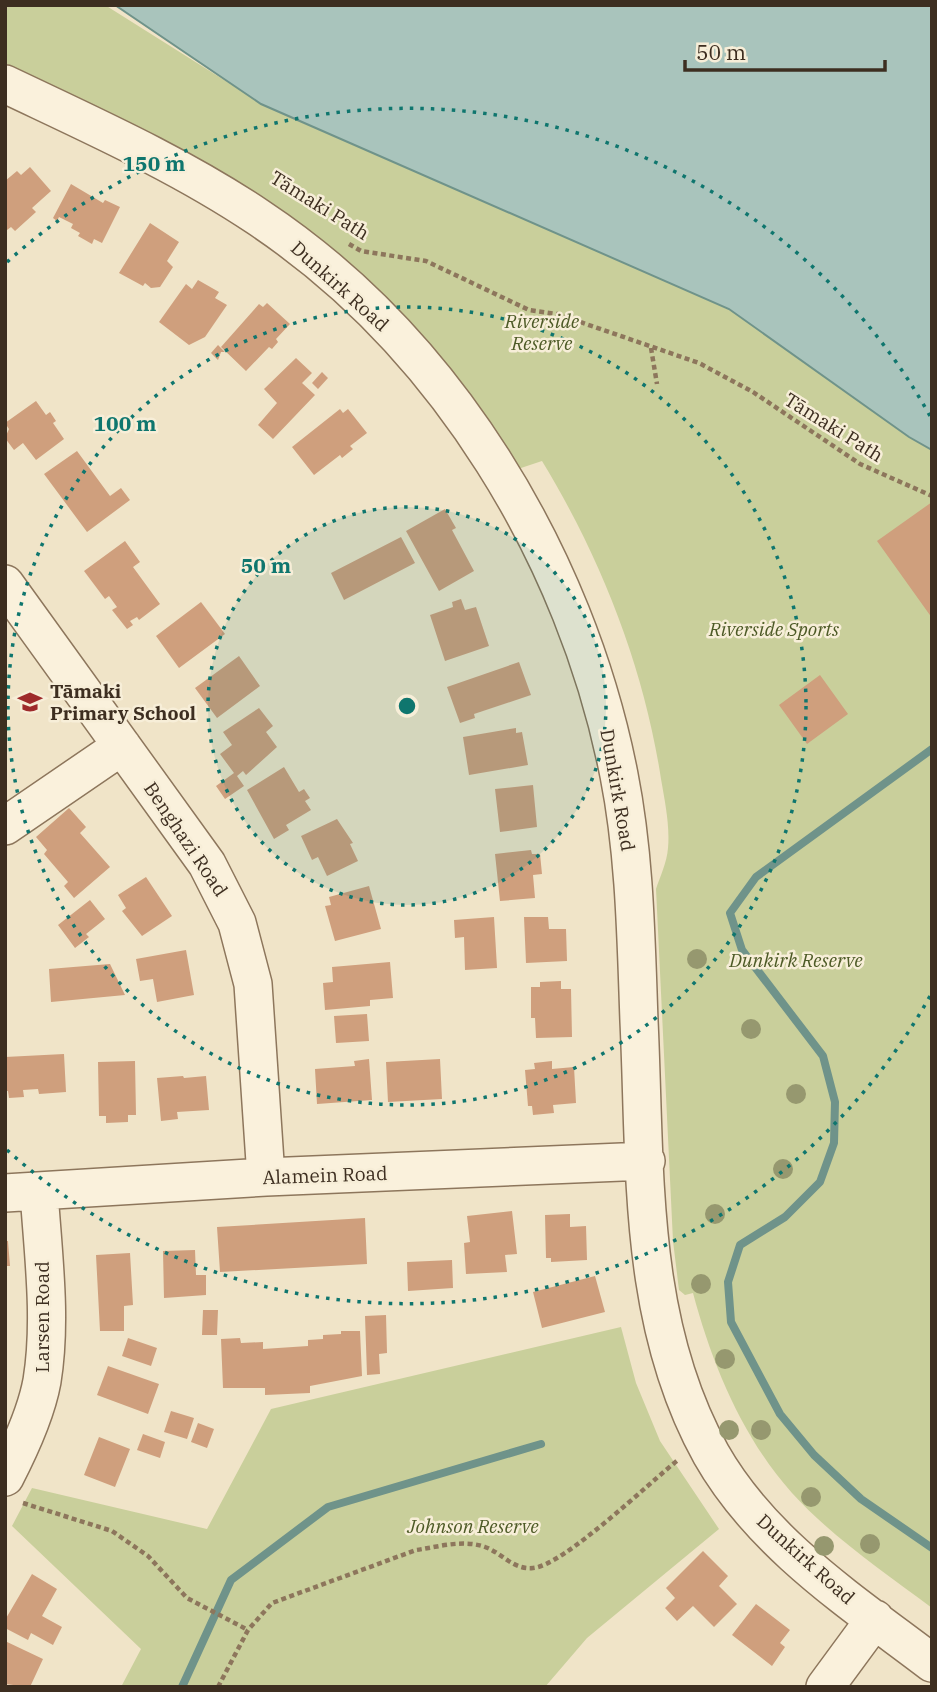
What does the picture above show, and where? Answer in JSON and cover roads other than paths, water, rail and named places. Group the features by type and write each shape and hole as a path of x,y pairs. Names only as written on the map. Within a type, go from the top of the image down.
{"street":[{"name":"Dunkirk Road","path":"5,84 180,169 262,219 311,258 395,336 447,396 517,501 567,602 602,706 618,771 634,890 646,1161 657,1306 678,1385 726,1477 762,1523 812,1570 932,1662"},
{"name":"Benghazi Road","path":"5,584 208,864 237,923 253,984 266,1177"},
{"path":"5,826 122,746"},
{"name":"Alamein Road","path":"22,1192 266,1177 646,1161"},
{"name":"Larsen Road","path":"8,1489 42,1383 46,1309 22,1192"},
{"path":"825,1687 875,1619"}],"water":[{"path":"115,5 932,5 932,450 909,437 729,309 261,104"}],"waterway":[{"path":"932,749 756,877 730,913 742,950 823,1056 835,1102 834,1143 820,1182 785,1217 740,1245 728,1282 731,1322 780,1414 814,1455 861,1499 932,1548"},
{"path":"182,1687 231,1580 328,1507 541,1444"}],"place":[{"name":"Tāmaki Primary School","path":"30,702"}],"park label":[{"name":"Riverside Reserve","path":"542,332"},
{"name":"Riverside Sports","path":"774,629"},
{"name":"Dunkirk Reserve","path":"796,960"},
{"name":"Johnson Reserve","path":"473,1526"}]}
